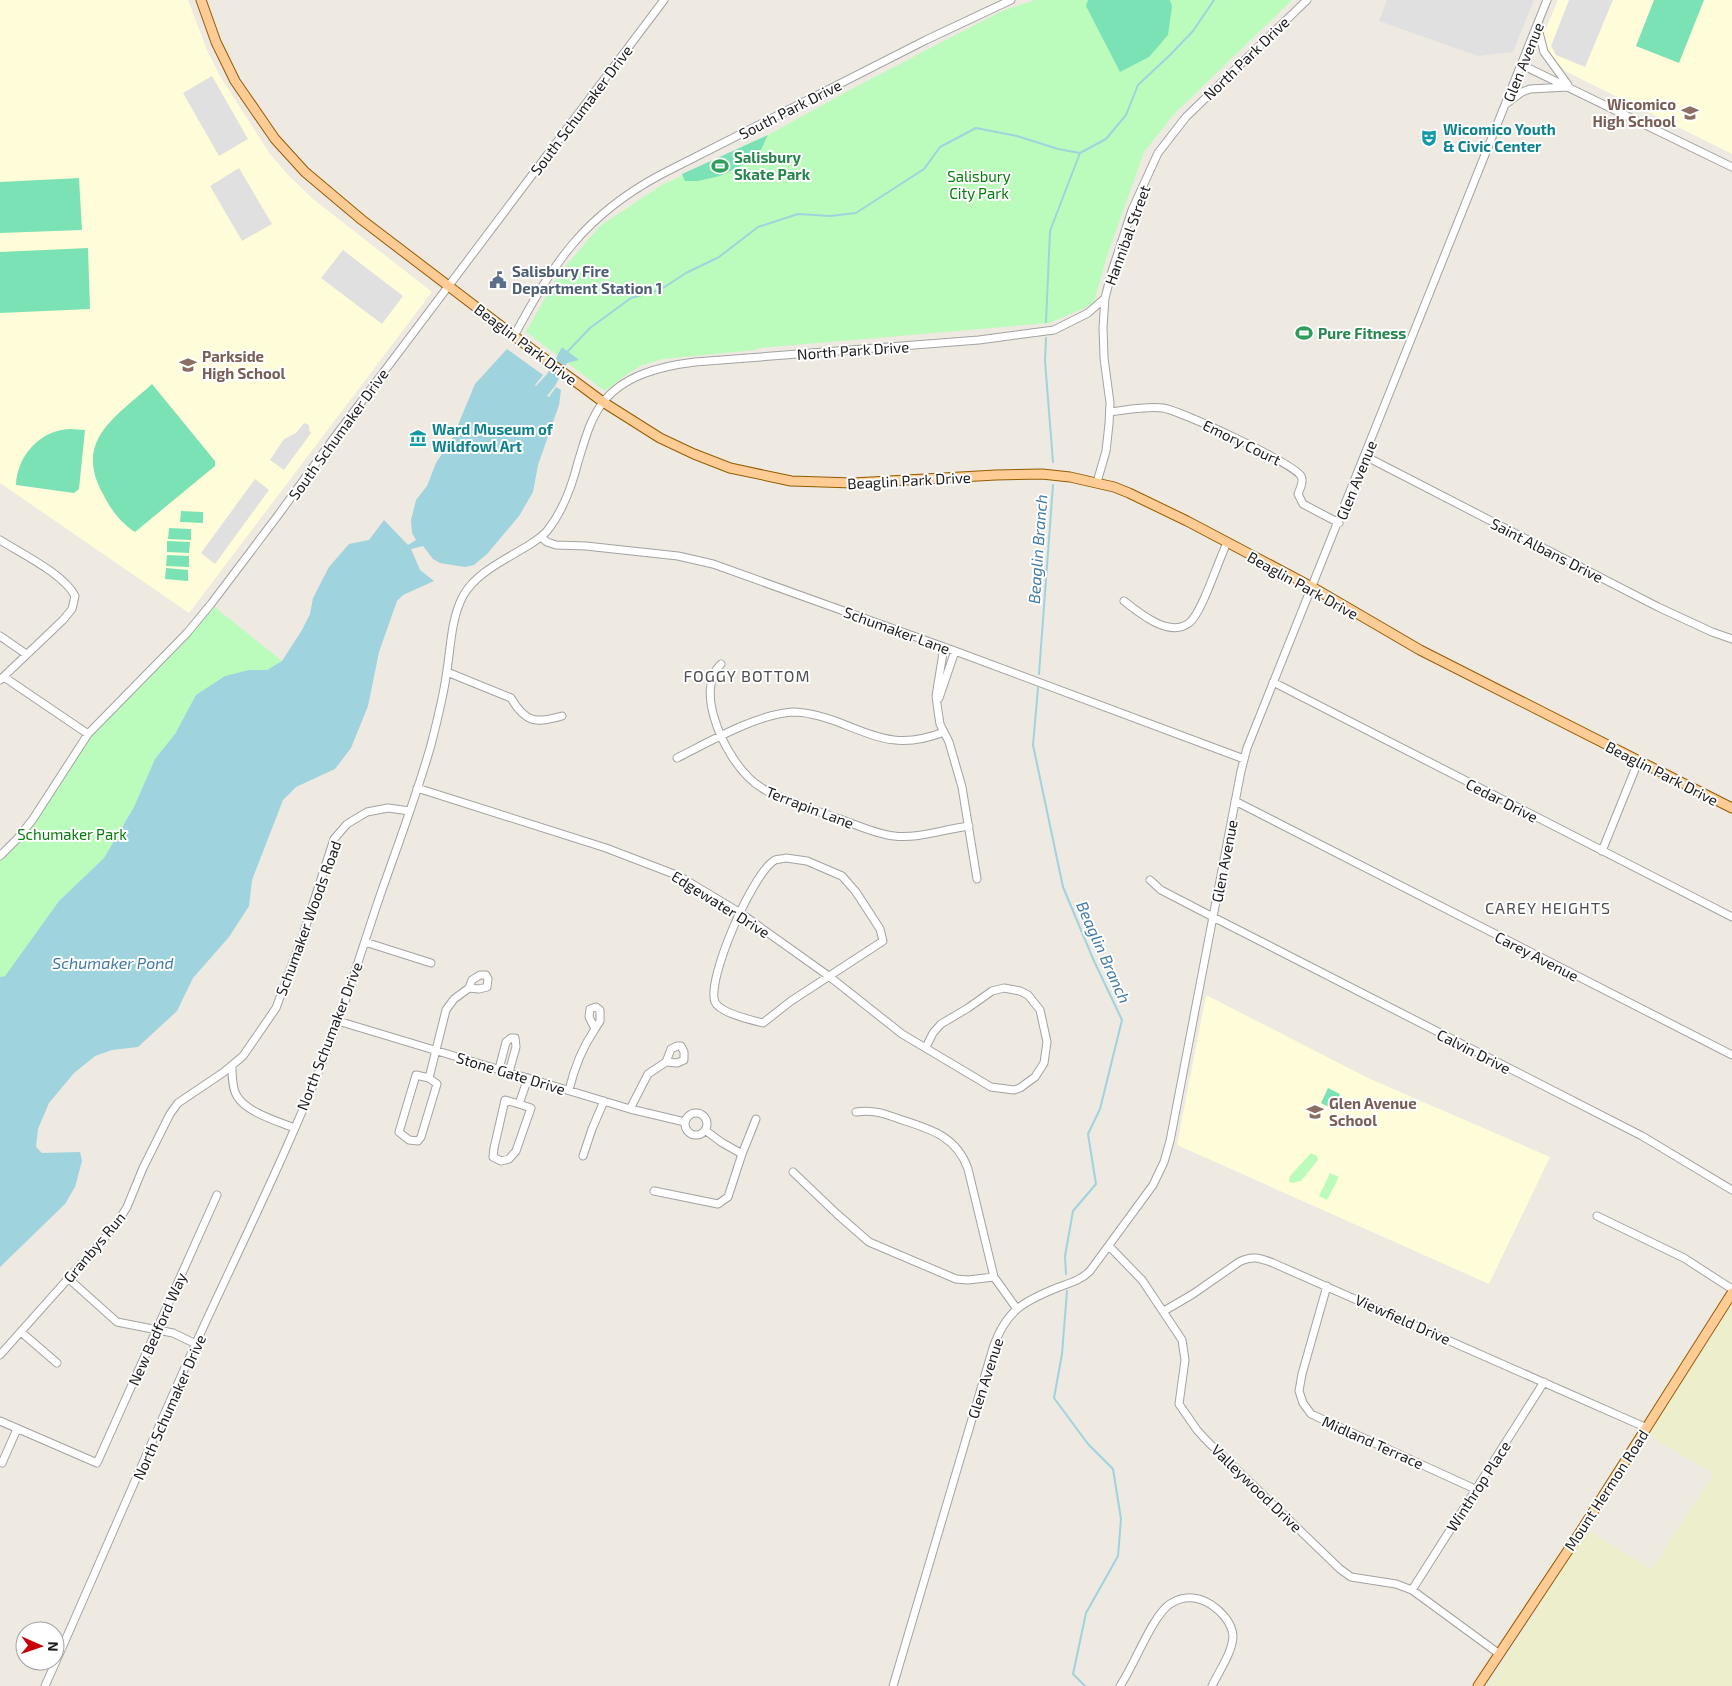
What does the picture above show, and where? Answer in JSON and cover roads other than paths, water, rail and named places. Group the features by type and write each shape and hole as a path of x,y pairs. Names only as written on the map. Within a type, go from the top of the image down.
{"main road":[{"name":"Beaglin Park Drive","path":"201,0 216,42 235,82 267,128 291,158 342,204 448,286 566,375 645,430 694,454 730,468 791,481 853,483 1026,474 1060,476 1097,482 1129,493 1312,587 1420,650 1732,808"},
{"name":"Mount Hermon Road","path":"1478,1686 1579,1534 1732,1291"}],"street":[{"name":"South Schumaker Drive","path":"0,856 33,819 88,734 188,633 211,604 664,0"},
{"name":"South Park Drive","path":"514,336 547,278 572,243 588,225 632,191 926,40 1011,0"},
{"name":"North Park Drive","path":"1186,117 1307,0"},
{"name":"Glen Avenue","path":"893,1686 995,1342 1001,1328 1017,1309 1034,1297 1082,1278 1093,1268 1153,1185 1164,1162 1170,1141 1244,759 1256,722 1339,523 1547,0"},
{"path":"1537,25 1544,52 1570,88"},
{"path":"1522,65 1732,167"},
{"path":"1506,104 1522,92 1530,90 1570,88"},
{"name":"Hannibal Street","path":"1097,482 1106,451 1110,412 1103,327 1104,298 1132,210 1158,153 1186,117"},
{"name":"North Park Drive","path":"603,402 632,379 669,365 979,340 1054,330 1088,313 1104,298"},
{"name":"North Schumaker Drive","path":"45,1686 196,1344 236,1260 294,1128 338,1021 410,810 430,745 447,672 450,640 456,611 463,595 471,584 483,574 541,537 551,525 573,482 588,433 603,402"},
{"name":"Emory Court","path":"1110,412 1154,408 1170,410 1262,451 1288,465 1302,476 1303,479 1298,494 1303,504 1339,523"},
{"name":"Saint Albans Drive","path":"1366,456 1658,607 1712,632 1732,638"},
{"name":"Schumaker Lane","path":"541,537 547,542 556,544 678,556 713,564 955,651 1244,759"},
{"path":"0,540 61,578 71,587 75,596 72,609 63,620 2,678 88,734"},
{"path":"1124,601 1135,610 1162,625 1181,628 1188,624 1199,609 1227,544"},
{"path":"0,636 26,654"},
{"path":"944,647 938,676 937,703 940,724 949,742 962,787 977,879"},
{"path":"937,703 955,651"},
{"name":"Terrapin Lane","path":"721,664 716,669 710,692 710,705 715,722 736,763 761,788 824,814 893,836 914,836 948,828 969,826"},
{"path":"447,672 511,698 515,706 532,720 540,722 562,716"},
{"name":"Cedar Drive","path":"1273,682 1732,917"},
{"path":"677,758 752,722 774,715 795,712 820,716 879,738 899,741 914,741 944,732"},
{"path":"1602,851 1638,762"},
{"name":"Edgewater Drive","path":"417,788 649,864 679,876 739,912 830,977 902,1034 992,1087 1008,1090 1020,1088 1035,1077 1044,1063 1047,1042 1040,1010 1028,995 1011,989 992,991 942,1024 933,1033 926,1047"},
{"name":"Carey Avenue","path":"1236,801 1732,1055"},
{"name":"Schumaker Woods Road","path":"232,1066 243,1056 276,1008 303,935 334,839 346,824 367,812 388,808 410,810"},
{"path":"786,858 807,861 842,876 852,887 880,929 883,941 830,977 791,1001 763,1023 720,1009 714,1001 720,962 739,912 754,883 774,860 786,858"},
{"name":"Calvin Drive","path":"1150,880 1161,890 1642,1136 1732,1190"},
{"path":"365,942 431,963"},
{"path":"429,1078 446,1010 454,999 469,988"},
{"name":"Stone Gate Drive","path":"338,1021 630,1109 685,1122"},
{"path":"569,1090 573,1070 588,1039 595,1030"},
{"path":"499,1069 506,1042 511,1038 515,1038 516,1047 509,1072"},
{"path":"630,1109 648,1074 666,1062"},
{"path":"232,1066 234,1089 237,1097 247,1108 294,1128"},
{"name":"Granbys Run","path":"0,1355 116,1225 127,1207 142,1168 178,1102 232,1066"},
{"path":"416,1075 429,1078 437,1084 422,1137 418,1141 409,1140 399,1132 416,1075"},
{"path":"519,1104 528,1078"},
{"path":"505,1100 519,1104 531,1108 516,1150 509,1159 501,1162 493,1157 505,1100"},
{"path":"584,1156 592,1129 604,1101"},
{"path":"856,1112 877,1111 927,1128 943,1136 955,1146 962,1155 968,1169 994,1277 1017,1309"},
{"name":"Stone Gate Drive","path":"685,1122 692,1114 700,1114 705,1119 705,1130"},
{"path":"654,1191 718,1204 728,1198 742,1154 756,1119"},
{"name":"Stone Gate Drive","path":"685,1122 688,1132 694,1135 700,1134 705,1130"},
{"name":"Stone Gate Drive","path":"705,1130 742,1154"},
{"path":"793,1172 868,1242 956,1279 968,1280 994,1277"},
{"name":"New Bedford Way","path":"17,1429 97,1464 217,1195"},
{"path":"1597,1216 1684,1258 1732,1291"},
{"name":"Valleywood Drive","path":"1109,1246 1142,1280 1182,1340 1185,1360 1180,1404 1197,1430 1271,1503 1351,1577 1396,1584 1412,1590 1498,1654"},
{"name":"Viewfield Drive","path":"1164,1311 1247,1258 1255,1257 1273,1262 1647,1428"},
{"path":"69,1279 117,1322 173,1333 196,1344"},
{"name":"Midland Terrace","path":"1327,1286 1299,1391 1306,1410 1350,1433 1476,1489"},
{"path":"22,1332 57,1364"},
{"name":"Winthrop Place","path":"1412,1590 1544,1382"},
{"path":"0,1421 17,1429 2,1463"},
{"path":"1120,1686 1160,1613 1176,1601 1196,1598 1206,1601 1217,1609 1233,1630 1231,1648 1212,1686"}],"water":[{"name":"Schumaker Pond","path":"562,347 579,360 567,363 555,386 547,396 549,397 556,387 561,390 559,405 538,465 533,492 519,516 487,554 474,565 465,567 440,563 433,559 423,546 411,549 420,570 434,581 403,595 397,601 379,652 368,706 351,748 335,769 296,787 283,800 252,880 249,906 229,937 193,978 177,1011 138,1047 112,1050 95,1056 74,1073 49,1103 38,1129 36,1147 42,1153 80,1152 82,1161 75,1187 65,1204 0,1267 0,977 5,976 59,901 104,858 134,807 155,759 175,734 196,695 225,676 249,670 267,670 282,661 310,614 313,598 329,567 349,544 369,540 384,520 408,545 416,540 412,533 411,520 416,500 427,486 436,463 453,437 475,384 507,349 543,375 536,386 547,374"}],"waterway":[{"path":"568,351 590,328 631,298 660,290 686,273 719,257 758,227 798,214 830,216 856,213 924,169 940,147 976,128 1017,136 1058,149 1080,153 1106,139 1126,115 1138,85 1193,31 1214,0"},
{"name":"Beaglin Branch","path":"1046,322 1050,231 1080,153"},
{"name":"Beaglin Branch","path":"1046,338 1045,361 1053,462"},
{"name":"Beaglin Branch","path":"1039,674 1053,485"},
{"name":"Beaglin Branch","path":"1038,688 1033,745 1063,887 1094,961 1122,1020 1100,1109 1088,1134 1096,1184 1073,1211 1065,1256 1066,1274"},
{"name":"Beaglin Branch","path":"1067,1291 1062,1354 1054,1398 1088,1444 1113,1469 1121,1519 1118,1556 1086,1613 1073,1674 1085,1686"}],"place":[{"name":"Wicomico High School","path":"1690,113"},
{"name":"Wicomico Youth & Civic Center","path":"1429,138"},
{"name":"Salisbury Skate Park","path":"720,166"},
{"name":"Salisbury Fire Department Station 1","path":"498,280"},
{"name":"Pure Fitness","path":"1304,333"},
{"name":"Parkside High School","path":"188,365"},
{"name":"Ward Museum of Wildfowl Art","path":"418,438"},
{"name":"Glen Avenue School","path":"1315,1112"}],"district":[{"name":"FOGGY BOTTOM","path":"747,675"},
{"name":"CAREY HEIGHTS","path":"1548,907"}],"park label":[{"name":"Salisbury City Park","path":"979,184"},
{"name":"Schumaker Park","path":"72,834"}]}
